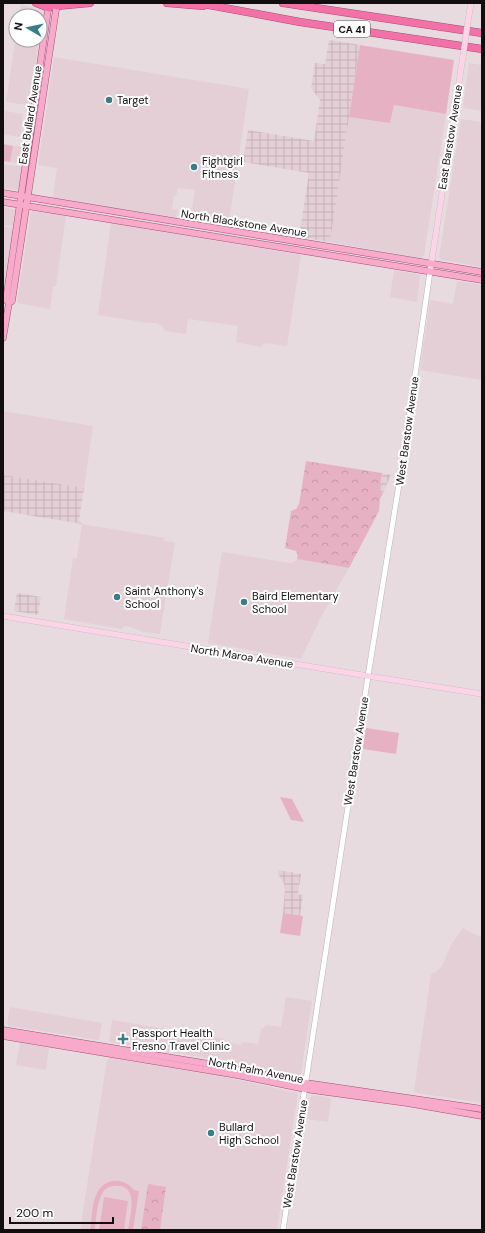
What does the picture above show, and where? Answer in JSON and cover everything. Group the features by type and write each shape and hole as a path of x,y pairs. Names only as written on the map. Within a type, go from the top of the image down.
{"highway":[{"path":"36,3 90,3"},
{"path":"167,3 223,8"},
{"name":"CA 41","path":"198,3 300,22 482,49"},
{"name":"CA 41","path":"283,3 482,33"}],"main road":[{"name":"East Barstow Avenue","path":"430,272 471,3"},
{"name":"East Bullard Avenue","path":"12,252 20,196 53,4"},
{"name":"East Bullard Avenue","path":"14,286 27,207 53,4"},
{"name":"North Blackstone Avenue","path":"3,193 482,272"},
{"name":"North Blackstone Avenue","path":"3,202 482,280"},
{"path":"64,213 88,212 109,215 114,212"},
{"path":"117,220 122,217 143,220 148,218"},
{"path":"3,338 9,303 12,301 14,286 13,278 15,257 12,252"},
{"path":"9,303 6,300 12,252"},
{"name":"North Maroa Avenue","path":"3,616 482,694"},
{"name":"North Palm Avenue","path":"3,1030 305,1086 482,1116"},
{"name":"North Palm Avenue","path":"3,1036 194,1065"},
{"name":"North Palm Avenue","path":"305,1086 482,1108"}],"street":[{"name":"West Barstow Avenue","path":"283,1230 368,676 401,472 430,272"}],"shaded area":[{"path":"21,4 32,8 20,8"},
{"path":"329,40 360,45 330,242 299,237 309,173 243,162 248,130 314,141 320,100 311,88 315,63 325,64"},
{"path":"14,48 38,48 30,102 27,105 6,102"},
{"path":"54,57 249,89 228,228 190,221 195,190 178,188 176,196 174,196 172,209 178,210 176,218 53,198 57,168 38,165"},
{"path":"469,63 482,65 482,111 463,107"},
{"path":"393,105 446,114 424,255 421,258 330,242 349,117"},
{"path":"5,111 23,114 20,137 3,134"},
{"path":"461,119 482,122 482,267 442,260 439,257"},
{"path":"13,146 25,147 22,164 10,162"},
{"path":"3,164 22,167 19,188 17,190 3,188"},
{"path":"3,207 15,210 13,226 3,225"},
{"path":"33,211 66,216 56,286 53,286 50,309 18,303 17,301 31,212"},
{"path":"111,223 301,255 287,346 266,343 261,347 236,342 238,326 188,319 186,334 165,331 162,326 156,323 98,315"},
{"path":"3,226 13,228 3,295"},
{"path":"394,270 420,275 417,302 390,297"},
{"path":"457,281 482,285 482,380 420,370 430,300 453,304"},
{"path":"3,411 93,426 84,488 3,475"},
{"path":"382,473 391,475 383,493 379,492"},
{"path":"3,475 84,488 79,520 82,524 3,511"},
{"name":"Saint Anthony's School","path":"82,524 165,538 164,541 175,542 160,634 143,632 131,627 124,626 122,629 64,619 73,558 77,558"},
{"path":"222,552 290,563 297,559 349,568 322,615 301,659 208,643"},
{"path":"17,593 41,597 38,615 14,611"},
{"path":"278,870 301,874 298,894 303,895 300,916 283,913 285,890 284,883 278,874"},
{"path":"463,928 482,937 482,1103 417,1093 414,1091 431,974 442,966 451,945"},
{"path":"286,997 312,1001 301,1073 299,1076 243,1064 109,1042 112,1020 225,1039 225,1042 241,1045 242,1042 258,1044 261,1029 266,1025 281,1027"},
{"path":"10,1007 102,1023 99,1039 9,1026 7,1023"},
{"path":"20,1043 49,1048 46,1070 16,1065"},
{"name":"Bullard High School","path":"110,1058 229,1078 298,1093 277,1230 80,1230 107,1060"},
{"path":"314,1095 331,1098 328,1122 307,1119 310,1098"}],"green space":[{"path":"360,45 454,60 446,114 394,105 390,123 349,117"},
{"path":"3,144 13,146 10,162 3,161"},
{"path":"306,461 382,473 379,492 383,493 380,499 379,511 349,568 297,559 298,555 296,551 285,548 291,511 296,509 299,504"},
{"path":"366,728 399,733 396,754 363,749"},
{"path":"280,797 292,799 304,822 291,820"},
{"path":"283,913 303,916 300,936 280,933"},
{"path":"112,1181 124,1182 134,1190 139,1191 133,1230 128,1230 132,1202 130,1195 122,1186 114,1186 107,1188 100,1197 95,1230 90,1230 94,1201 97,1194 100,1188"},
{"path":"148,1184 166,1187 160,1230 141,1230"},
{"path":"104,1197 128,1201 124,1230 99,1230"}],"place":[{"name":"Target","path":"109,100"},
{"name":"Fightgirl Fitness","path":"194,167"},
{"name":"Saint Anthony's School","path":"117,597"},
{"name":"Baird Elementary School","path":"244,602"},
{"name":"Passport Health Fresno Travel Clinic","path":"123,1039"},
{"name":"Bullard High School","path":"211,1133"}]}
